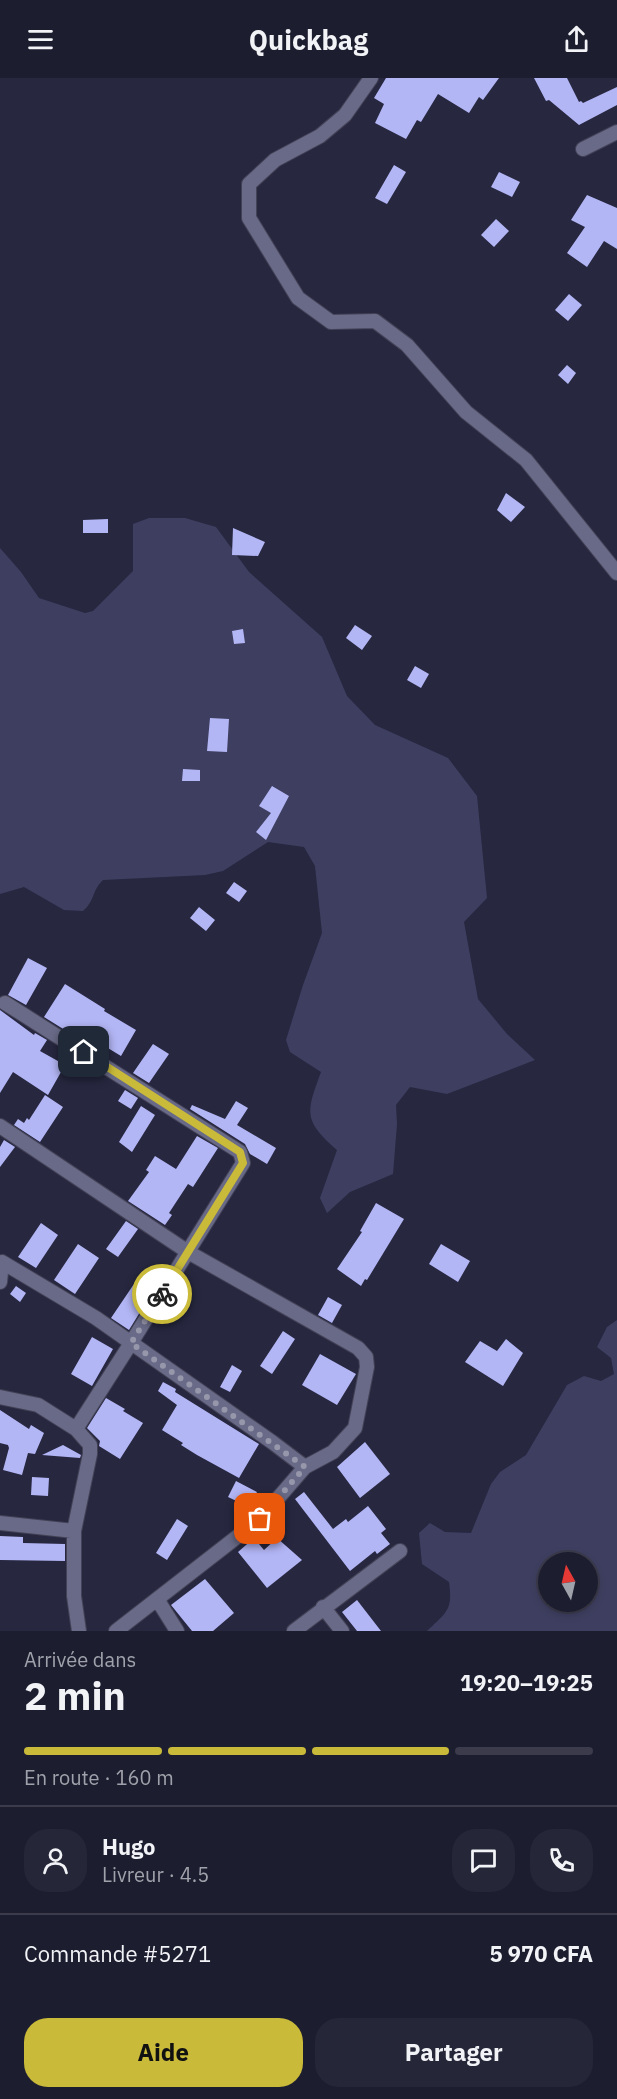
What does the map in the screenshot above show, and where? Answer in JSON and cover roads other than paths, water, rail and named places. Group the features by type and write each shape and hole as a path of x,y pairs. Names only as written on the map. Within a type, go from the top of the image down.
{"street":[{"path":"371,78 345,115 320,136 275,160 249,184 249,218 298,298 331,322 375,321 407,345 466,412 526,460 617,573"},
{"path":"583,149 617,132"},
{"path":"6,1003 240,1152 243,1163 76,1429"},
{"path":"0,1126 188,1252 358,1348 366,1357 367,1367 355,1428 333,1452 305,1467 260,1519 116,1631"},
{"path":"0,1282 1,1261 96,1318 305,1467"},
{"path":"0,1397 38,1405 76,1429 90,1445 74,1531 74,1596 79,1631"},
{"path":"0,1523 74,1531"},
{"path":"294,1631 400,1551"},
{"path":"157,1599 177,1631"},
{"path":"323,1607 342,1631"}]}
